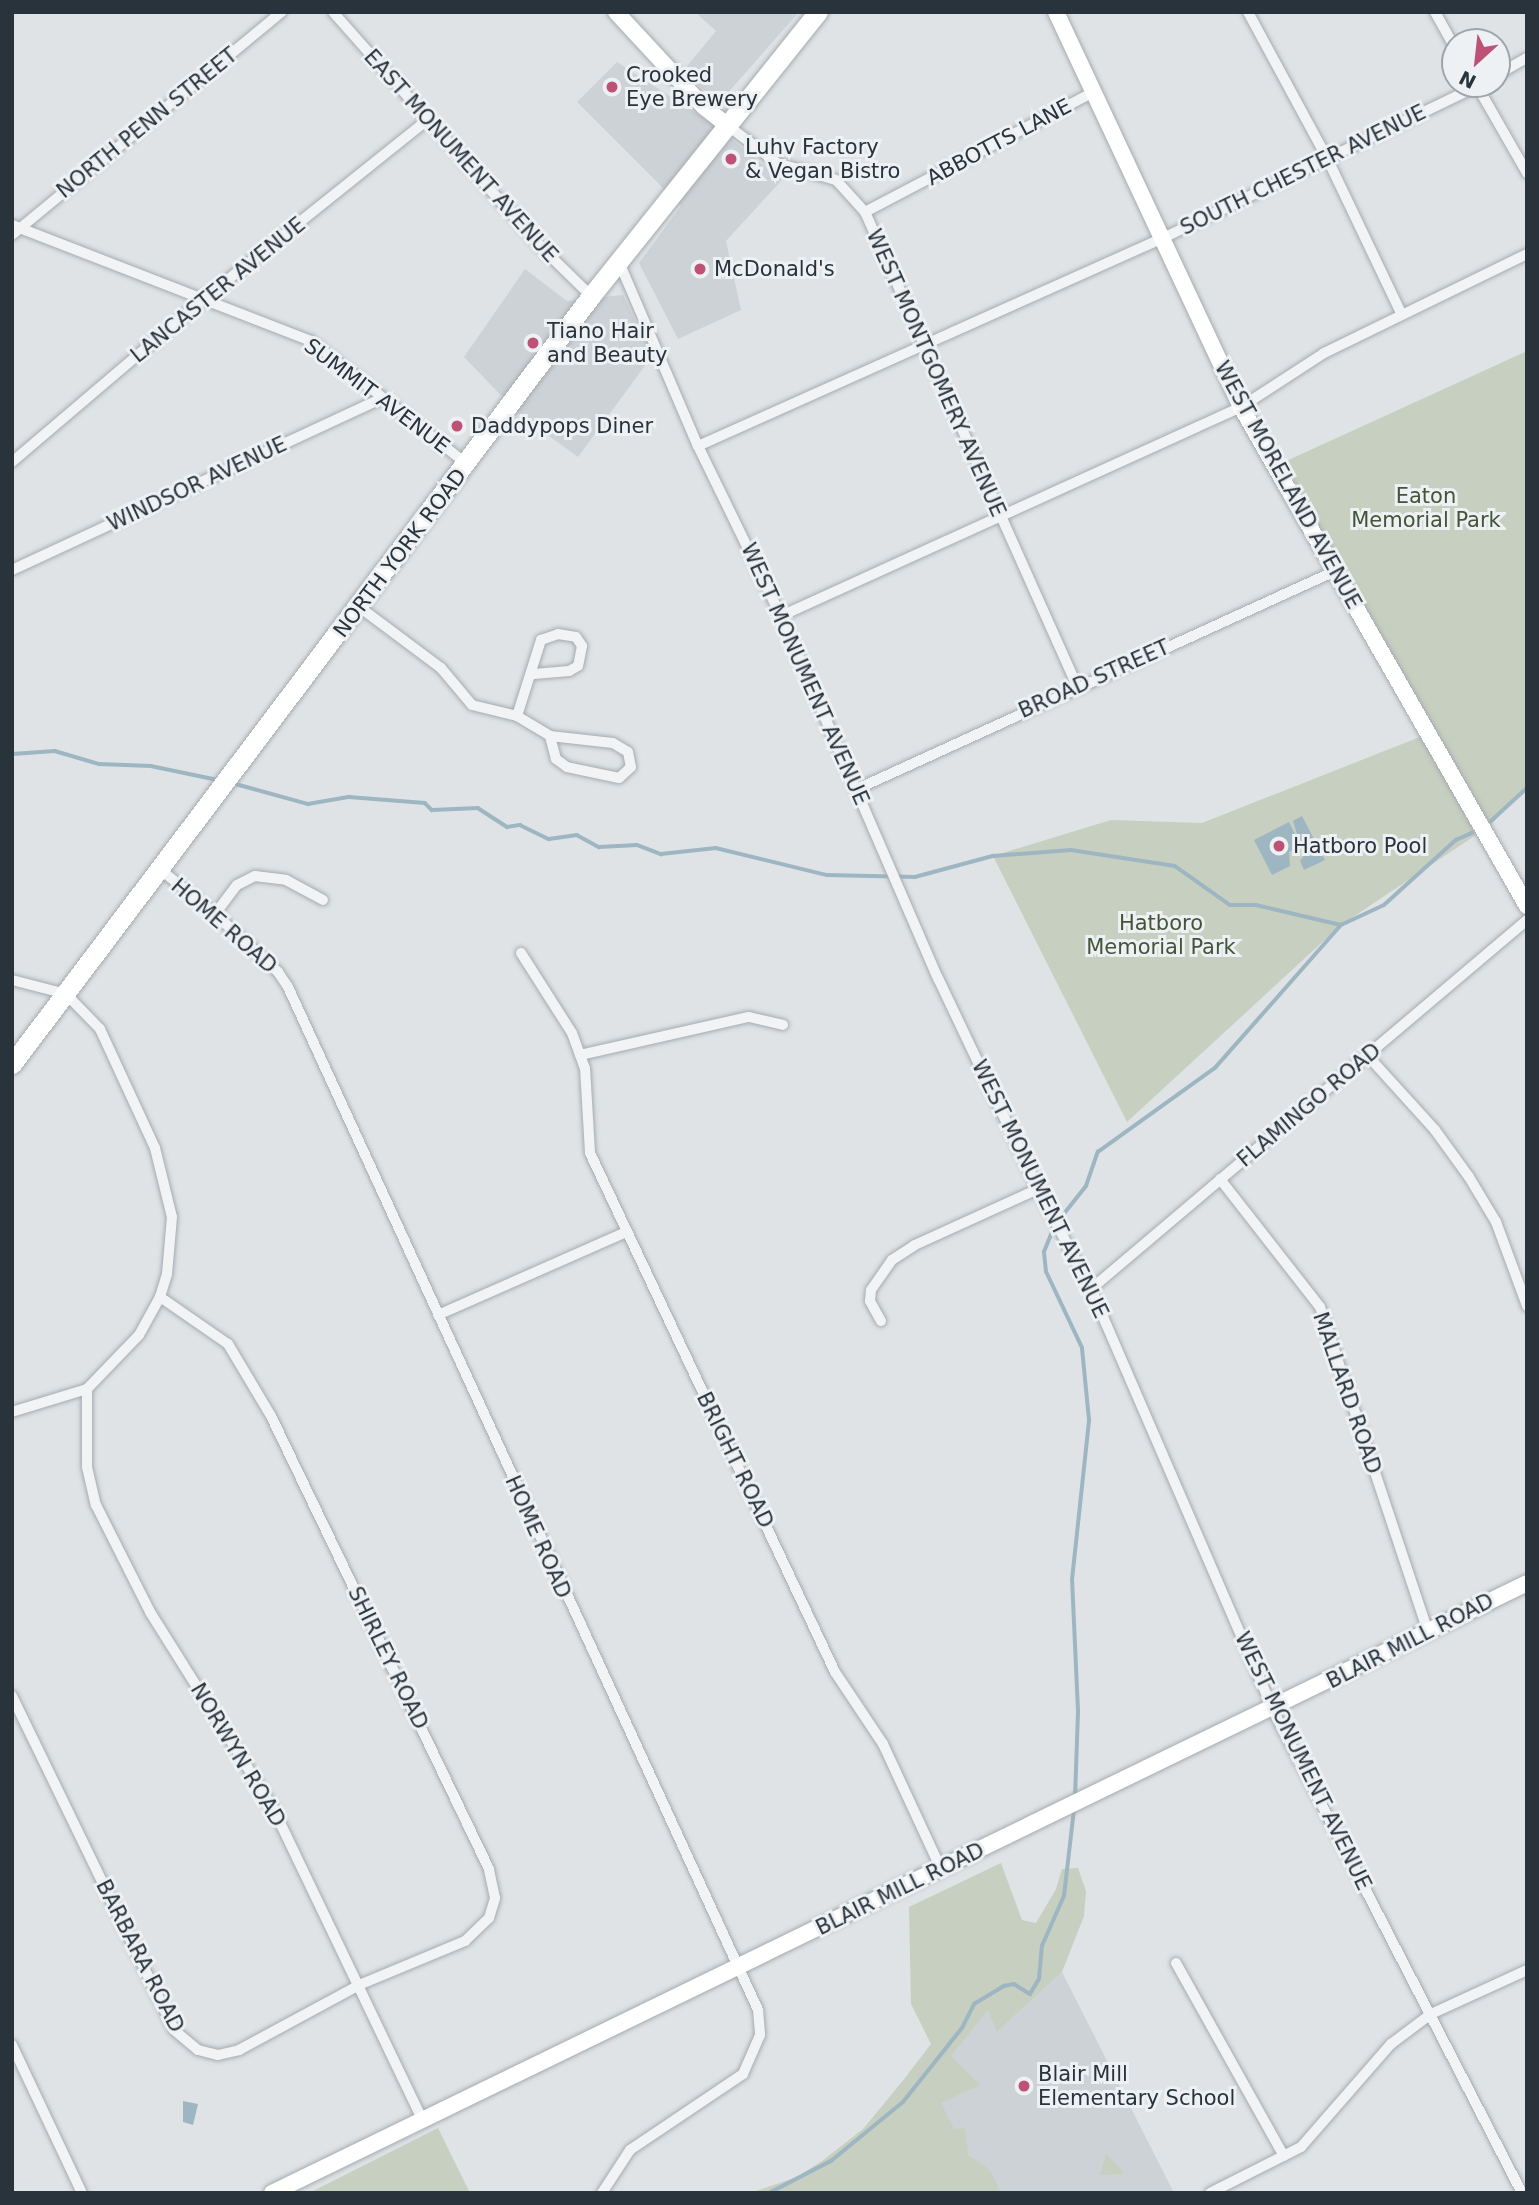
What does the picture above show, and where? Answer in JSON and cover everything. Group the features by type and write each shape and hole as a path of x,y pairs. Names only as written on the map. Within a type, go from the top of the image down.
{"highway":[{"name":"NORTH YORK ROAD","path":"12,1063 215,800 591,296 818,12"}],"main road":[{"path":"616,12 704,107 727,124"},
{"name":"WEST MORELAND AVENUE","path":"1060,14 1241,407 1333,572 1527,906"},
{"name":"BLAIR MILL ROAD","path":"272,2193 421,2116 740,1968 1273,1710 1527,1583"}],"street":[{"name":"NORTH PENN STREET","path":"15,229 282,12"},
{"name":"EAST MONUMENT AVENUE","path":"333,12 557,265 591,296"},
{"path":"1248,12 1328,160 1401,313"},
{"path":"1435,12 1444,28"},
{"path":"1511,67 1527,58"},
{"name":"ABBOTTS LANE","path":"865,212 1095,91"},
{"name":"SOUTH CHESTER AVENUE","path":"698,446 922,343 1163,238 1452,98"},
{"path":"1485,98 1527,173"},
{"name":"LANCASTER AVENUE","path":"12,462 205,298 427,120"},
{"name":"WEST MONTGOMERY AVENUE","path":"727,124 785,167 836,180 865,212 998,515 1077,686"},
{"name":"SUMMIT AVENUE","path":"15,229 205,298 311,341 467,464"},
{"path":"781,616 998,515 1241,407 1324,353 1401,313 1527,254"},
{"name":"WEST MONUMENT AVENUE","path":"619,262 698,446 781,616 1038,1189 1091,1289 1273,1710 1522,2186"},
{"name":"WINDSOR AVENUE","path":"12,570 382,398"},
{"name":"BROAD STREET","path":"857,789 1077,686 1333,572"},
{"path":"358,606 441,668 472,705 517,716 550,736 613,743 628,752 631,766 619,778 567,767 556,759 550,736"},
{"path":"517,716 541,640 558,634 576,636 582,646 578,666 569,671 531,674"},
{"name":"HOME ROAD","path":"161,870 215,914 278,972 288,987 758,2010 760,2035 755,2054 743,2074 630,2150 601,2193"},
{"path":"215,914 237,885 255,876 286,880 323,900"},
{"name":"FLAMINGO ROAD","path":"1091,1289 1527,920"},
{"name":"BRIGHT ROAD","path":"521,953 572,1033 585,1068 590,1153 626,1233 835,1672 883,1744 941,1869"},
{"path":"12,980 66,994 100,1029 166,1181 171,1255 160,1297 139,1335 87,1389 12,1412"},
{"path":"580,1055 749,1017 783,1025"},
{"path":"1368,1056 1435,1130 1469,1177 1496,1222 1527,1306"},
{"name":"MALLARD ROAD","path":"1220,1180 1320,1307 1428,1631"},
{"path":"881,1321 870,1301 871,1290 892,1260 915,1245 1038,1189"},
{"path":"438,1315 626,1233"},
{"name":"SHIRLEY ROAD","path":"160,1297 228,1344 271,1416 493,1878 493,1908 475,1935 359,1985"},
{"name":"NORWYN ROAD","path":"87,1389 87,1467 96,1505 150,1612 274,1810 421,2116"},
{"name":"BARBARA ROAD","path":"12,1696 180,2038 207,2053 228,2053 359,1985"},
{"path":"1176,1963 1284,2156"},
{"path":"1210,2193 1284,2156 1316,2132 1391,2044 1431,2014 1527,1970"},
{"path":"12,2045 82,2193"}],"shaded area":[{"path":"695,12 799,12 719,103 683,71 716,31"},
{"path":"617,62 714,125 782,180 726,241 741,310 678,339 639,263 681,206 577,102"},
{"path":"525,269 567,301 623,295 652,356 578,457 520,415 464,357"},
{"name":"Blair Mill Elementary School","path":"1062,1972 1174,2193 792,2193 903,2116 988,2009 998,2031"}],"green space":[{"path":"1527,351 1527,785 1491,825 1341,925 1127,1122 993,856 1111,820 1202,823 1435,731 1284,462"},
{"path":"1001,1863 1022,1920 1036,1923 1056,1889 1062,1869 1078,1868 1086,1891 1084,1916 1062,1972 997,2032 988,2010 951,2056 980,2085 941,2103 954,2129 965,2128 968,2155 990,2170 1001,2193 750,2193 797,2177 863,2129 931,2044 911,2004 909,1907"},
{"path":"438,2128 470,2193 309,2193"},
{"path":"1106,2154 1123,2171 1123,2174 1100,2175"}],"water":[{"name":"Hatboro Pool","path":"1302,816 1325,860 1304,870 1300,861 1310,847 1308,842 1289,852 1290,866 1272,875 1254,840 1289,822 1300,844 1293,821"},
{"path":"183,2101 198,2104 193,2125 183,2122"}],"waterway":[{"path":"12,754 55,751 99,764 151,766 218,780"},
{"path":"232,783 308,804 349,797 425,803 432,810 478,808 507,827 520,825 549,839 577,835 599,847 637,845 661,854 716,848 827,875 915,877 993,856 1071,850 1175,866 1230,905 1256,905 1341,925 1384,905 1456,840 1472,833"},
{"path":"1491,821 1527,788"},
{"path":"1075,1798 1078,1711 1072,1580 1089,1420 1082,1348 1046,1272 1044,1252 1055,1225 1086,1186 1098,1152 1215,1068 1341,925"},
{"path":"769,2193 831,2161 903,2102 962,2028 974,2004 1004,1986 1014,1984 1030,1994 1039,1979 1042,1946 1064,1896 1074,1809"}],"place":[{"name":"Crooked Eye Brewery","path":"612,87"},
{"name":"Luhv Factory & Vegan Bistro","path":"731,159"},
{"name":"McDonald's","path":"700,269"},
{"name":"Tiano Hair and Beauty","path":"533,343"},
{"name":"Daddypops Diner","path":"457,426"},
{"name":"Hatboro Pool","path":"1279,846"},
{"name":"Blair Mill Elementary School","path":"1024,2086"}],"park label":[{"name":"Eaton Memorial Park","path":"1426,508"},
{"name":"Hatboro Memorial Park","path":"1161,935"}]}
